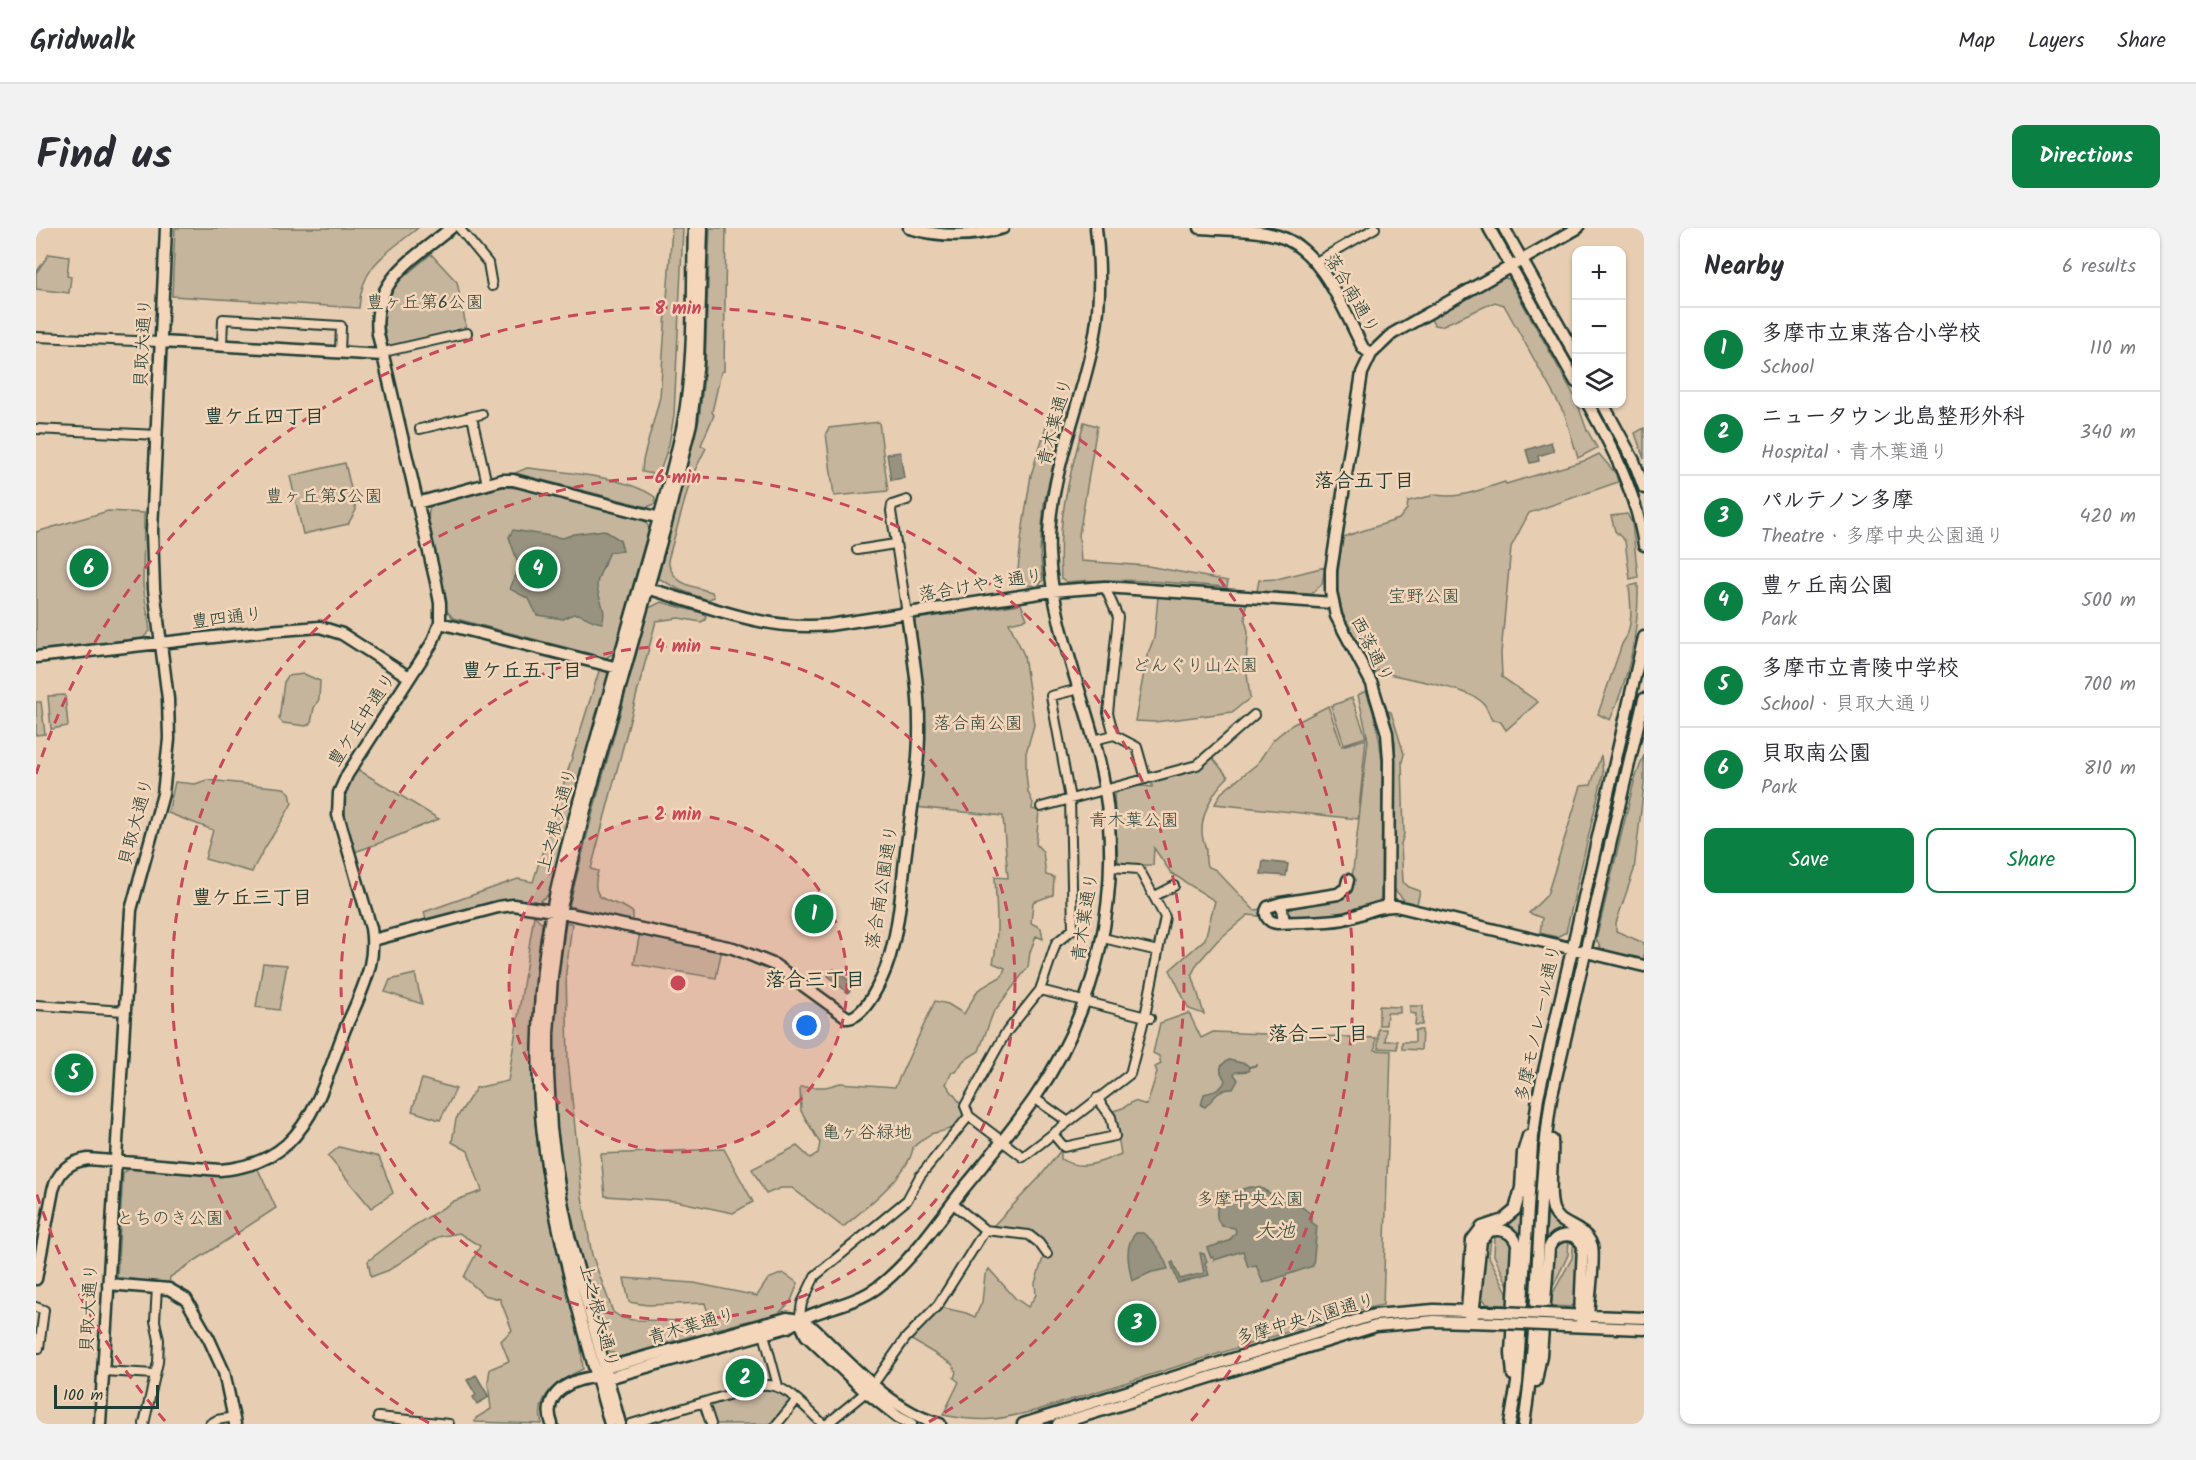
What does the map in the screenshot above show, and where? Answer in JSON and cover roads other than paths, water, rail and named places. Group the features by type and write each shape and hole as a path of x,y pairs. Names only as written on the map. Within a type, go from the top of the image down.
{"street":[{"name":"貝取大通り","path":"100,1424 131,910 163,794 169,739 168,699 153,560 166,228"},
{"path":"459,228 486,254 489,282"},
{"name":"上之根大通り","path":"663,519 686,406 690,359 694,228"},
{"name":"上之根大通り","path":"620,1424 561,1241 550,1186 543,1130 539,1033 543,976 556,911 585,810 621,668 684,454 695,392 702,228"},
{"path":"909,228 932,234 953,235 1003,228"},
{"name":"青木葉通り","path":"712,1344 788,1327 798,1320 853,1301 878,1287 902,1264 1034,1098 1067,1041 1084,1001 1103,938 1108,905 1109,829 1105,790 1094,740 1053,591 1049,551 1052,505 1092,347 1097,316 1100,278 1096,228"},
{"name":"落合南通り","path":"1200,228 1279,236 1293,242 1316,262 1363,348 1371,354"},
{"path":"1316,262 1375,228"},
{"path":"1489,228 1572,374"},
{"path":"1504,228 1575,354"},
{"name":"西落通り","path":"1388,906 1389,760 1387,733 1372,684 1341,628 1332,603 1331,570 1362,372 1371,354 1384,340 1399,330 1578,228"},
{"name":"豊ケ丘中通り","path":"36,1279 57,1178 64,1168 75,1161 88,1159 230,1169 269,1157 288,1143 303,1126 314,1107 369,969 373,940 372,928 339,821 338,799 344,780 428,651 440,623 438,596 382,355 376,314 386,287 397,273 444,230"},
{"path":"222,346 223,320 341,326 340,353"},
{"path":"36,337 382,355 388,351 467,333"},
{"path":"1590,408 1613,448 1627,480 1634,498 1644,545"},
{"path":"1605,408 1634,461 1644,488"},
{"path":"420,429 482,414"},
{"path":"472,417 487,484"},
{"path":"36,429 157,435"},
{"path":"417,503 502,480 525,482 663,519"},
{"path":"907,500 892,505 891,511 907,614"},
{"path":"857,550 896,544"},
{"name":"落合けやき通り","path":"644,587 746,618 778,625 817,626 1053,591 1104,587 1332,603"},
{"path":"1104,587 1118,617 1108,712 1114,735"},
{"name":"落合南公園通り","path":"556,911 734,948 775,965 848,1018 856,1016 876,989 892,947 907,846 918,754 919,723 918,688 907,614"},
{"path":"440,623 621,668"},
{"name":"豊四通り","path":"36,657 320,627 342,634 410,677"},
{"name":"多摩モノレール通り","path":"1510,1424 1515,1399 1536,1110 1644,637"},
{"path":"1079,689 1051,696 1070,799 1073,929 1056,943 1040,990 1005,1034 965,1106 969,1116 1023,1157 1130,1074 1147,1017 1165,917 1139,869 1110,867"},
{"name":"多摩モノレール通り","path":"1524,1424 1528,1401 1549,1112 1644,699"},
{"path":"1041,807 1197,765 1254,715"},
{"path":"1094,740 1114,735 1137,747 1146,779"},
{"path":"1348,880 1346,888 1338,894 1271,905 1266,915 1270,921 1284,922 1346,918 1388,906 1644,966"},
{"path":"1155,896 1174,886"},
{"path":"1281,903 1284,922"},
{"path":"373,940 498,907 513,905 556,911"},
{"path":"1103,938 1158,951"},
{"path":"1040,990 1147,1017"},
{"path":"36,1005 124,1011"},
{"path":"1034,1098 1067,1121"},
{"path":"1053,1134 1064,1147 1115,1136 1111,1117 1097,1098"},
{"path":"1471,1315 1472,1240 1482,1227 1503,1220 1515,1210 1521,1188 1523,1153 1536,1110"},
{"path":"1549,1112 1554,1210 1558,1218 1584,1233 1589,1239 1592,1250 1584,1319"},
{"path":"911,1424 898,1417 813,1328 798,1320 802,1303 815,1276 907,1200 920,1176 969,1116"},
{"path":"952,1203 985,1230 1029,1235 1047,1254"},
{"path":"631,1424 771,1384 778,1386 825,1424 870,1388 904,1339 938,1305 985,1230"},
{"path":"1471,1315 1481,1240 1490,1231 1504,1231 1510,1234 1517,1244 1511,1353 1515,1399"},
{"path":"1528,1401 1541,1355 1549,1248 1554,1239 1561,1236 1576,1237 1583,1245 1584,1319"},
{"path":"108,1284 157,1287 175,1291 190,1305 224,1372 235,1421 210,1424"},
{"path":"144,1424 159,1351 155,1321 157,1287"},
{"path":"36,1306 44,1310 39,1348"},
{"name":"多摩中央公園通り","path":"1023,1424 1047,1422 1374,1315 1416,1311 1566,1321 1644,1318"},
{"name":"多摩中央公園通り","path":"1058,1424 1358,1330 1471,1315"},
{"name":"青木葉通り","path":"552,1424 550,1409 554,1398 568,1383 712,1344 787,1318 798,1320"},
{"name":"多摩中央公園通り","path":"1584,1319 1644,1329"},
{"path":"764,1334 778,1386"},
{"path":"104,1371 155,1374"},
{"name":"上之根大通り","path":"603,1374 610,1424"},
{"path":"870,1388 934,1423"},
{"path":"777,1424 796,1401"},
{"path":"704,1403 711,1424"},
{"path":"666,1414 668,1424"},
{"path":"378,1417 449,1424"}],"water":[{"path":"1551,442 1554,451 1538,456 1539,461 1530,463 1526,450"},
{"path":"900,452 904,478 891,480 887,454"},
{"path":"513,530 563,538 574,534 604,530 620,540 623,551 610,552 597,584 604,613 602,623 578,614 563,619 537,615 529,599 510,589 519,566 509,537"},
{"path":"1263,861 1288,864 1286,876 1261,874"},
{"path":"834,969 848,980 851,977 857,982 848,993 828,976"},
{"path":"1229,1060 1246,1064 1249,1071 1236,1072 1234,1074 1238,1080 1233,1089 1220,1092 1205,1107 1201,1105 1204,1094 1217,1090 1224,1083 1221,1068"},
{"name":"大池","path":"1251,1187 1289,1197 1311,1214 1311,1222 1317,1226 1313,1266 1263,1283 1256,1265 1248,1267 1243,1251 1214,1260 1213,1257 1211,1258 1207,1248 1229,1241 1236,1232 1235,1228 1222,1226 1218,1221 1218,1207 1226,1197"},
{"path":"1136,1233 1143,1233 1152,1240 1168,1269 1152,1272 1132,1281 1128,1249"},
{"path":"1200,1253 1204,1254 1207,1261 1205,1263 1209,1275 1178,1283 1171,1263 1173,1262 1180,1279 1204,1273"},
{"path":"476,1375 489,1397 477,1404 473,1397 476,1395 467,1380"}],"waterway":[{"path":"1249,1067 1257,1065"}],"place":[{"name":"貝取南公園","path":"89,568"},
{"name":"豊ヶ丘南公園","path":"538,569"},
{"name":"多摩市立東落合小学校","path":"814,914"},
{"name":"多摩市立青陵中学校","path":"74,1073"},
{"name":"パルテノン多摩","path":"1137,1323"},
{"name":"ニュータウン北島整形外科","path":"745,1378"}],"district":[{"name":"豊ケ丘四丁目","path":"264,418"},
{"name":"落合五丁目","path":"1364,482"},
{"name":"豊ケ丘五丁目","path":"522,672"},
{"name":"豊ケ丘三丁目","path":"252,899"},
{"name":"落合三丁目","path":"815,981"},
{"name":"落合二丁目","path":"1318,1035"}],"park label":[{"name":"豊ヶ丘第6公園","path":"425,303"},
{"name":"豊ヶ丘第5公園","path":"324,497"},
{"name":"宝野公園","path":"1424,597"},
{"name":"どんぐり山公園","path":"1195,666"},
{"name":"落合南公園","path":"978,724"},
{"name":"青木葉公園","path":"1134,821"},
{"name":"亀ヶ谷緑地","path":"867,1133"},
{"name":"多摩中央公園","path":"1250,1200"},
{"name":"とちのき公園","path":"170,1219"}]}
